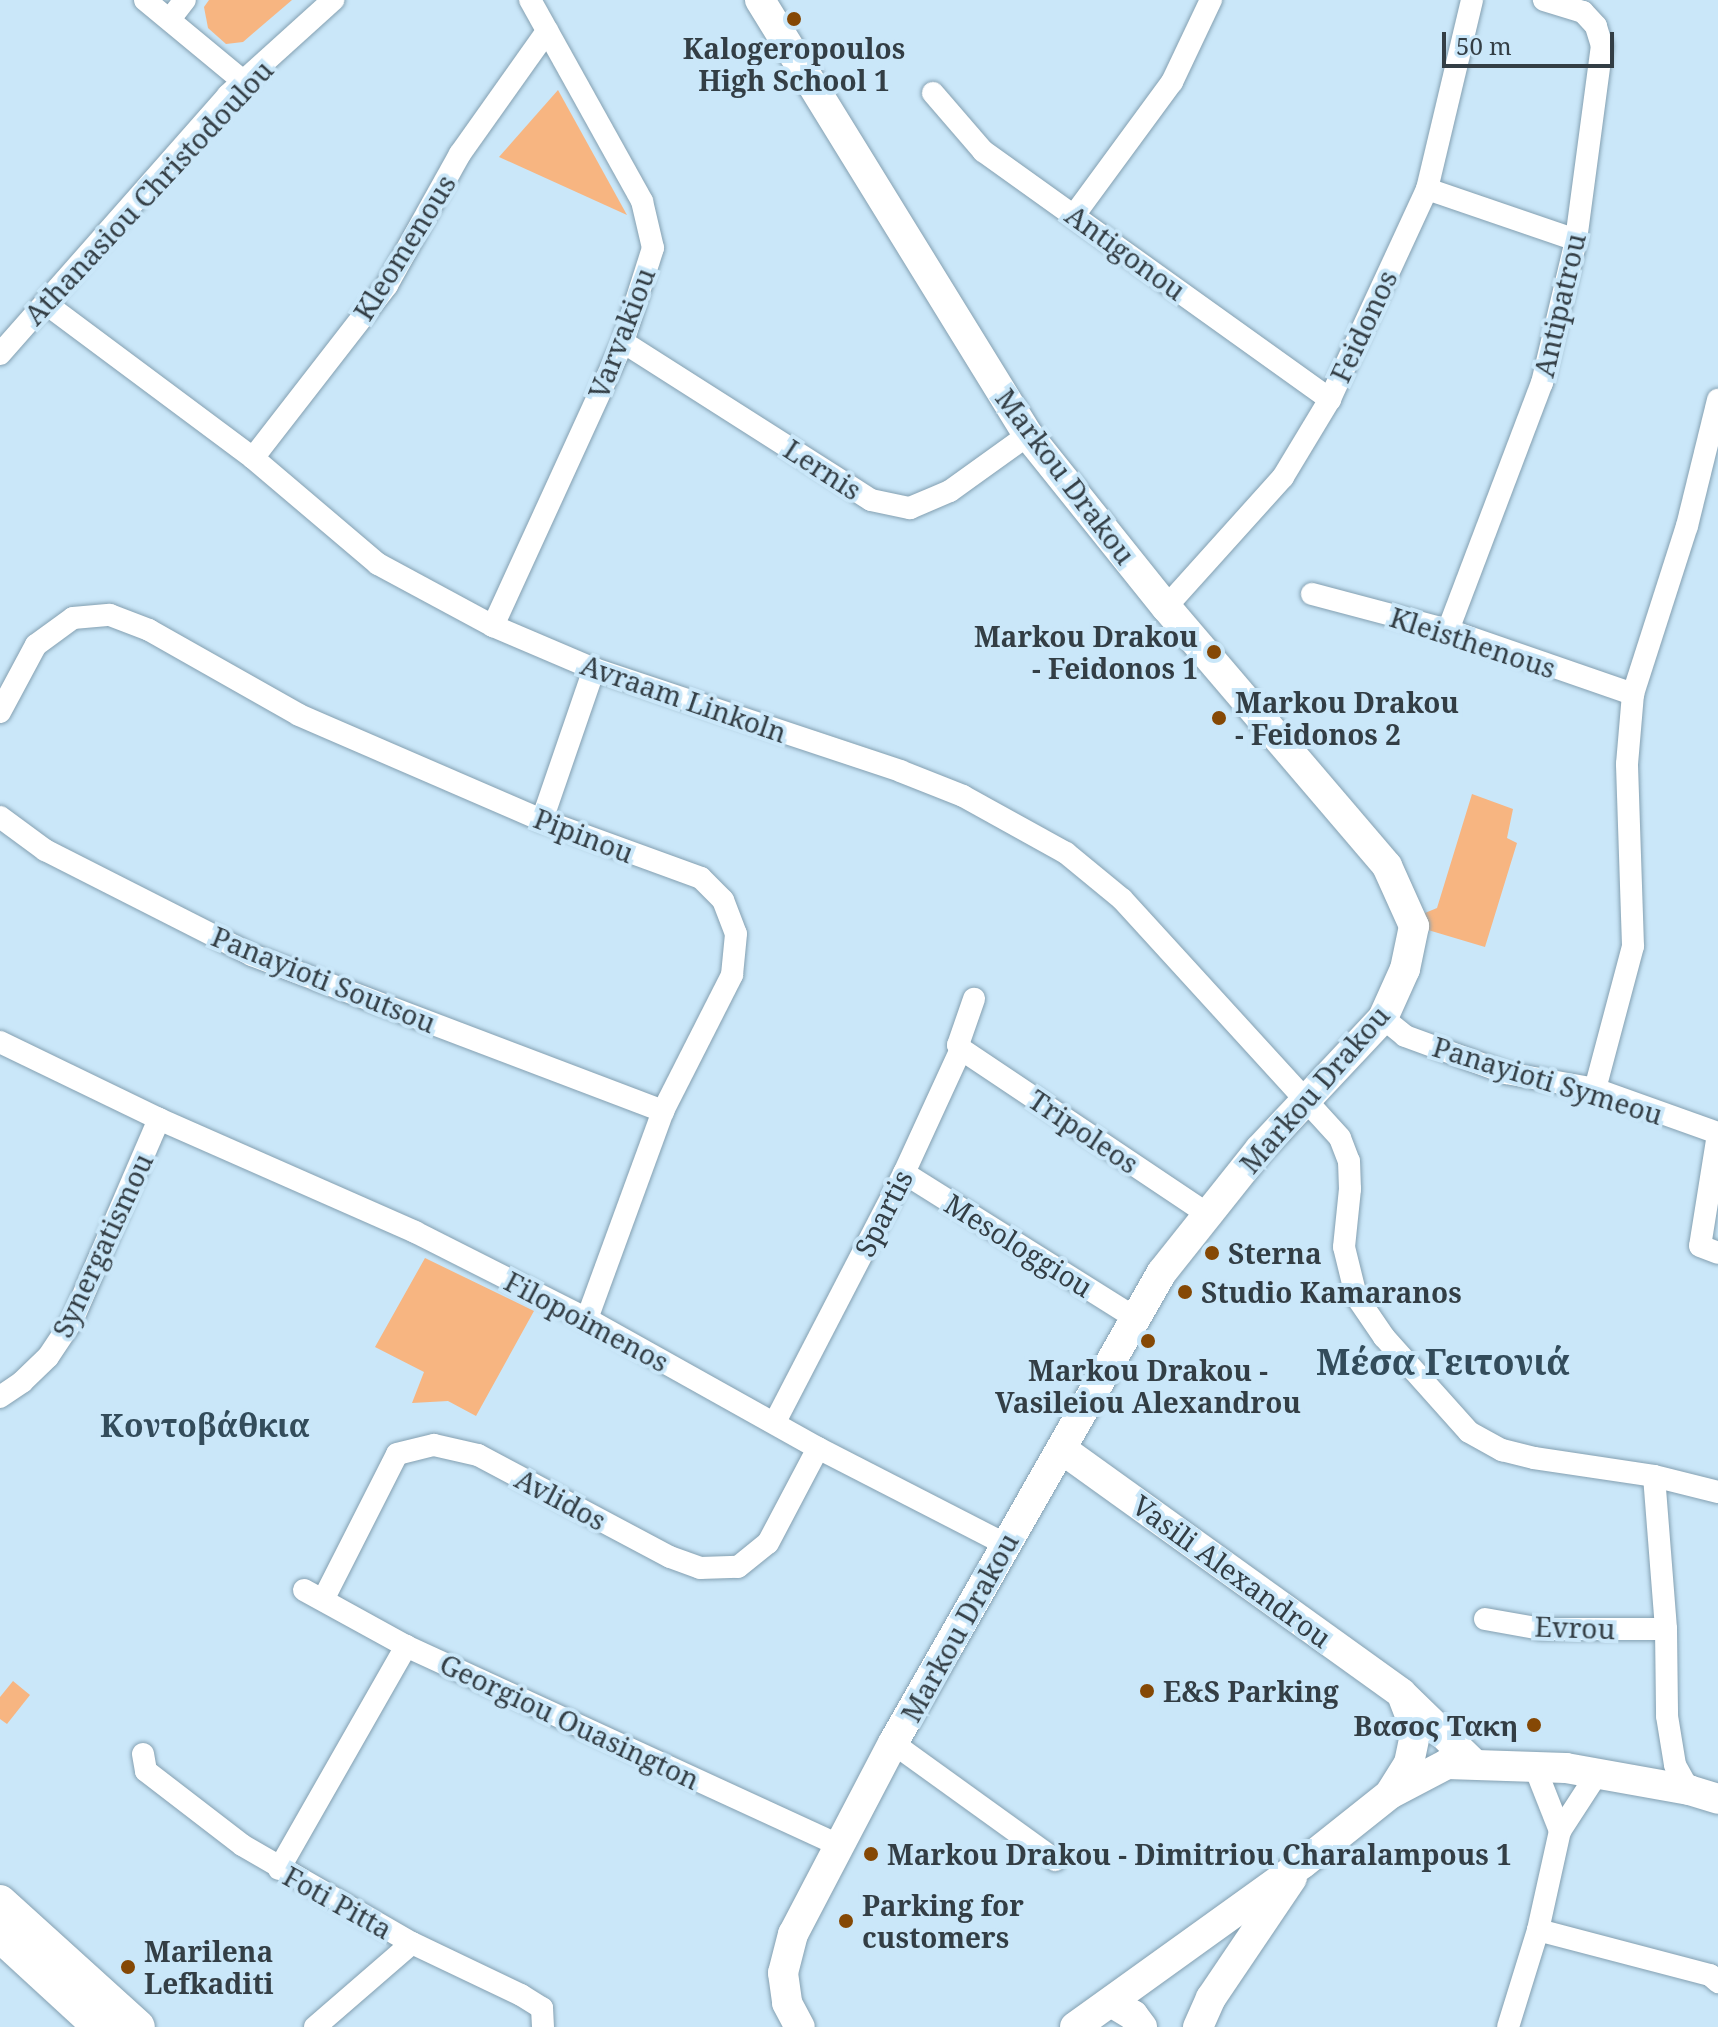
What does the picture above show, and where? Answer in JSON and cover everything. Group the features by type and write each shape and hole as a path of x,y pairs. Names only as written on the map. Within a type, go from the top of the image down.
{"main road":[{"path":"0,1902 138,2027"},
{"path":"0,1935 100,2027"}],"street":[{"path":"145,0 244,82"},
{"path":"170,19 185,0"},
{"name":"Athanasiou Christodoulou","path":"0,354 228,95 333,0"},
{"name":"Varvakiou","path":"493,626 623,342 653,248 642,201 530,0"},
{"name":"Markou Drakou","path":"760,0 1028,435 1166,607 1387,866 1414,926 1405,969 1383,1018 1306,1099 1206,1213 1162,1272 893,1743 793,1934 783,1973 787,2003 800,2027"},
{"path":"1075,214 1172,82 1211,0"},
{"name":"Feidonos","path":"1166,607 1283,477 1330,399 1427,189 1472,0"},
{"name":"Antipatrou","path":"1448,630 1542,383 1576,240 1602,46 1596,26 1583,12 1544,0"},
{"name":"Kleomenous","path":"253,458 387,285 460,154 547,31"},
{"name":"Antigonou","path":"933,93 983,151 1330,399"},
{"path":"1427,189 1576,240"},
{"name":"Avraam Linkoln","path":"45,303 253,458 378,564 493,626 594,669 900,771 963,796 1066,853 1122,899 1340,1138 1349,1161 1344,1247 1356,1296 1384,1337 1425,1387 1469,1432 1502,1450 1534,1458 1654,1476 1718,1492"},
{"name":"Lernis","path":"623,342 871,500 910,508 950,491 1028,435"},
{"path":"1595,1089 1633,946 1627,764 1633,694 1687,526 1718,400"},
{"name":"Kleisthenous","path":"1312,594 1448,630 1633,694"},
{"name":"Pipinou","path":"0,712 36,645 73,618 110,615 149,630 299,715 542,820 701,878 723,900 736,934 732,975 663,1111 587,1319"},
{"path":"542,820 594,669"},
{"name":"Panayioti Soutsou","path":"0,817 45,850 252,955 663,1111"},
{"name":"Spartis","path":"775,1422 904,1173 961,1049 958,1045 974,999"},
{"name":"Panayioti Symeou","path":"1383,1018 1405,1036 1506,1073 1595,1089 1718,1134"},
{"name":"Filopoimenos","path":"0,1042 159,1119 415,1232 587,1319 818,1448 1005,1544"},
{"name":"Tripoleos","path":"961,1049 1206,1213"},
{"name":"Synergatismou","path":"0,1397 22,1382 48,1357 72,1321 159,1119"},
{"path":"1709,1250 1718,1134"},
{"name":"Mesologgiou","path":"904,1173 1135,1318"},
{"name":"Avlidos","path":"314,1594 397,1454 434,1445 478,1455 670,1557 700,1568 738,1567 768,1543 818,1448"},
{"name":"Vasili Alexandrou","path":"1063,1450 1401,1693 1474,1764"},
{"path":"1654,1476 1666,1629 1667,1716 1675,1765 1710,1796"},
{"name":"Georgiou Ouasington","path":"314,1594 406,1646 839,1845"},
{"name":"Evrou","path":"1485,1619 1542,1629 1666,1629"},
{"path":"279,1869 406,1646"},
{"path":"1390,1794 1409,1763 1416,1731 1401,1693"},
{"path":"893,1743 1055,1860"},
{"name":"Foti Pitta","path":"143,1754 146,1771 242,1845 412,1943 521,1995 542,2008 543,2027"},
{"path":"1075,2027 1302,1864 1390,1794 1447,1764 1534,1765 1710,1796"},
{"path":"1534,1765 1560,1831"},
{"path":"1508,2027 1538,1930 1560,1831 1597,1774"},
{"path":"1198,2027 1211,1998 1302,1864"},
{"path":"1538,1930 1710,1975 1718,1982"},
{"path":"315,2027 412,1943"},
{"path":"1111,2002 1133,2015 1142,2027"}],"shaded area":[{"path":"209,0 292,0 243,42 226,44 208,28 204,7"},
{"path":"558,90 627,215 499,157"},
{"path":"1472,794 1513,809 1507,838 1517,843 1485,947 1428,930 1425,913 1437,908"},
{"path":"425,1258 534,1311 476,1416 448,1401 412,1403 424,1372 375,1347"},
{"path":"13,1681 30,1695 7,1724 0,1719 0,1697"}],"place":[{"name":"Kalogeropoulos High School 1","path":"794,19"},
{"name":"Markou Drakou - Feidonos 1","path":"1214,652"},
{"name":"Markou Drakou - Feidonos 2","path":"1219,718"},
{"name":"Sterna","path":"1212,1253"},
{"name":"Studio Kamaranos","path":"1185,1292"},
{"name":"Markou Drakou - Vasileiou Alexandrou","path":"1148,1341"},
{"name":"E&S Parking","path":"1147,1691"},
{"name":"Βασος Τακη","path":"1534,1725"},
{"name":"Markou Drakou - Dimitriou Charalampous 1","path":"871,1854"},
{"name":"Parking for customers","path":"846,1921"},
{"name":"Marilena Lefkaditi","path":"128,1967"}],"district":[{"name":"Μέσα Γειτονιά","path":"1443,1362"},
{"name":"Κοντοβάθκια","path":"205,1425"}]}
